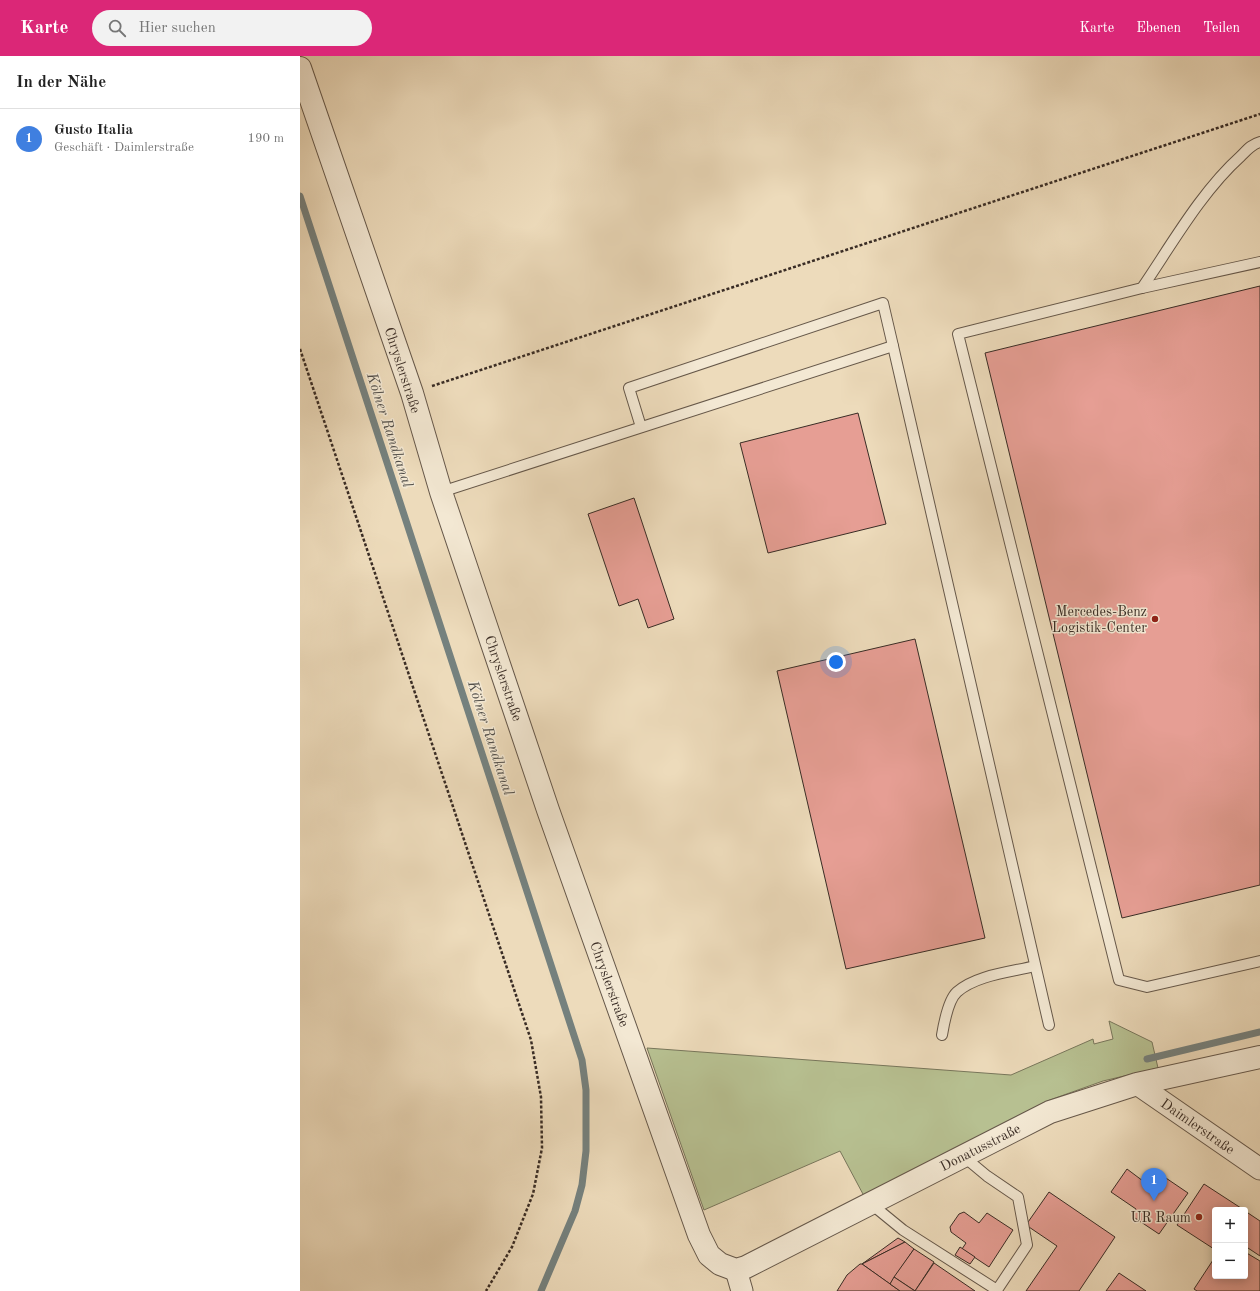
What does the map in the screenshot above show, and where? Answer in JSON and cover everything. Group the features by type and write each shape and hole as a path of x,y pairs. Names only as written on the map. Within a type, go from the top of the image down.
{"street":[{"name":"Chryslerstraße","path":"300,68 412,393 441,492 548,810 699,1235 709,1255 720,1264 736,1270"},
{"name":"Donatusstraße","path":"736,1270 746,1267 1050,1112 1137,1084 1260,1057"},
{"name":"Daimlerstraße","path":"1137,1084 1260,1169"},
{"path":"736,1270 742,1291"}],"lane":[{"path":"1142,288 1189,218 1224,172 1253,144 1260,142"},
{"path":"1260,262 1142,288 958,334 1118,980 1147,987 1260,961"},
{"path":"641,427 628,388 883,303 1049,1025"},
{"path":"441,492 893,346"},
{"path":"942,1035 946,1012 956,992 978,979 1035,966"},
{"path":"870,1203 903,1230 997,1290 1027,1245 1018,1197 987,1176 963,1156"}],"path":[{"path":"412,393 1260,114"},
{"path":"300,349 531,1040 541,1097 542,1148 533,1194 512,1247 486,1291"}],"green space":[{"path":"1109,1021 1152,1042 1158,1068 1103,1081 1047,1101 864,1196 840,1151 704,1210 647,1048 1011,1075 1093,1039 1094,1044 1113,1039"}],"building":[{"name":"Mercedes-Benz Logistik-Center","path":"1260,286 1260,885 1122,918 985,353"},
{"path":"858,413 886,524 768,553 740,443"},
{"path":"634,498 674,619 648,628 638,599 619,606 588,514"},
{"path":"915,639 985,938 846,969 777,671"},
{"path":"1127,1169 1151,1187 1160,1174 1188,1193 1159,1234 1132,1216 1136,1209 1111,1192"},
{"name":"UR Raum","path":"1204,1184 1239,1207 1212,1207 1212,1248 1177,1225"},
{"path":"1049,1192 1115,1237 1079,1291 1026,1291 1057,1246 1026,1225"},
{"path":"964,1212 979,1223 987,1213 1013,1230 989,1267 962,1249 966,1243 951,1232 950,1227 959,1214"},
{"path":"1248,1213 1260,1221 1260,1256 1248,1248"},
{"path":"898,1238 905,1242 862,1264"},
{"path":"905,1242 914,1249 890,1284 862,1264"},
{"path":"960,1247 975,1257 970,1264 955,1255"},
{"path":"914,1249 934,1262 915,1291 894,1277"},
{"path":"1248,1254 1260,1261 1260,1291 1197,1291 1194,1289 1212,1262 1212,1279 1248,1279"},
{"path":"934,1263 975,1291 915,1291"},
{"path":"860,1264 900,1291 837,1291 847,1275"},
{"path":"1119,1273 1146,1291 1106,1291"},
{"path":"894,1277 915,1291 900,1291 890,1284"}],"waterway":[{"name":"Kölner Randkanal","path":"300,196 582,1060 586,1090 586,1151 582,1185 575,1211 541,1291"},
{"path":"1147,1059 1260,1032"}],"place":[{"name":"Mercedes-Benz Logistik-Center","path":"1155,619"},
{"name":"Gusto Italia","path":"1154,1201"},
{"name":"UR Raum","path":"1199,1217"}]}
